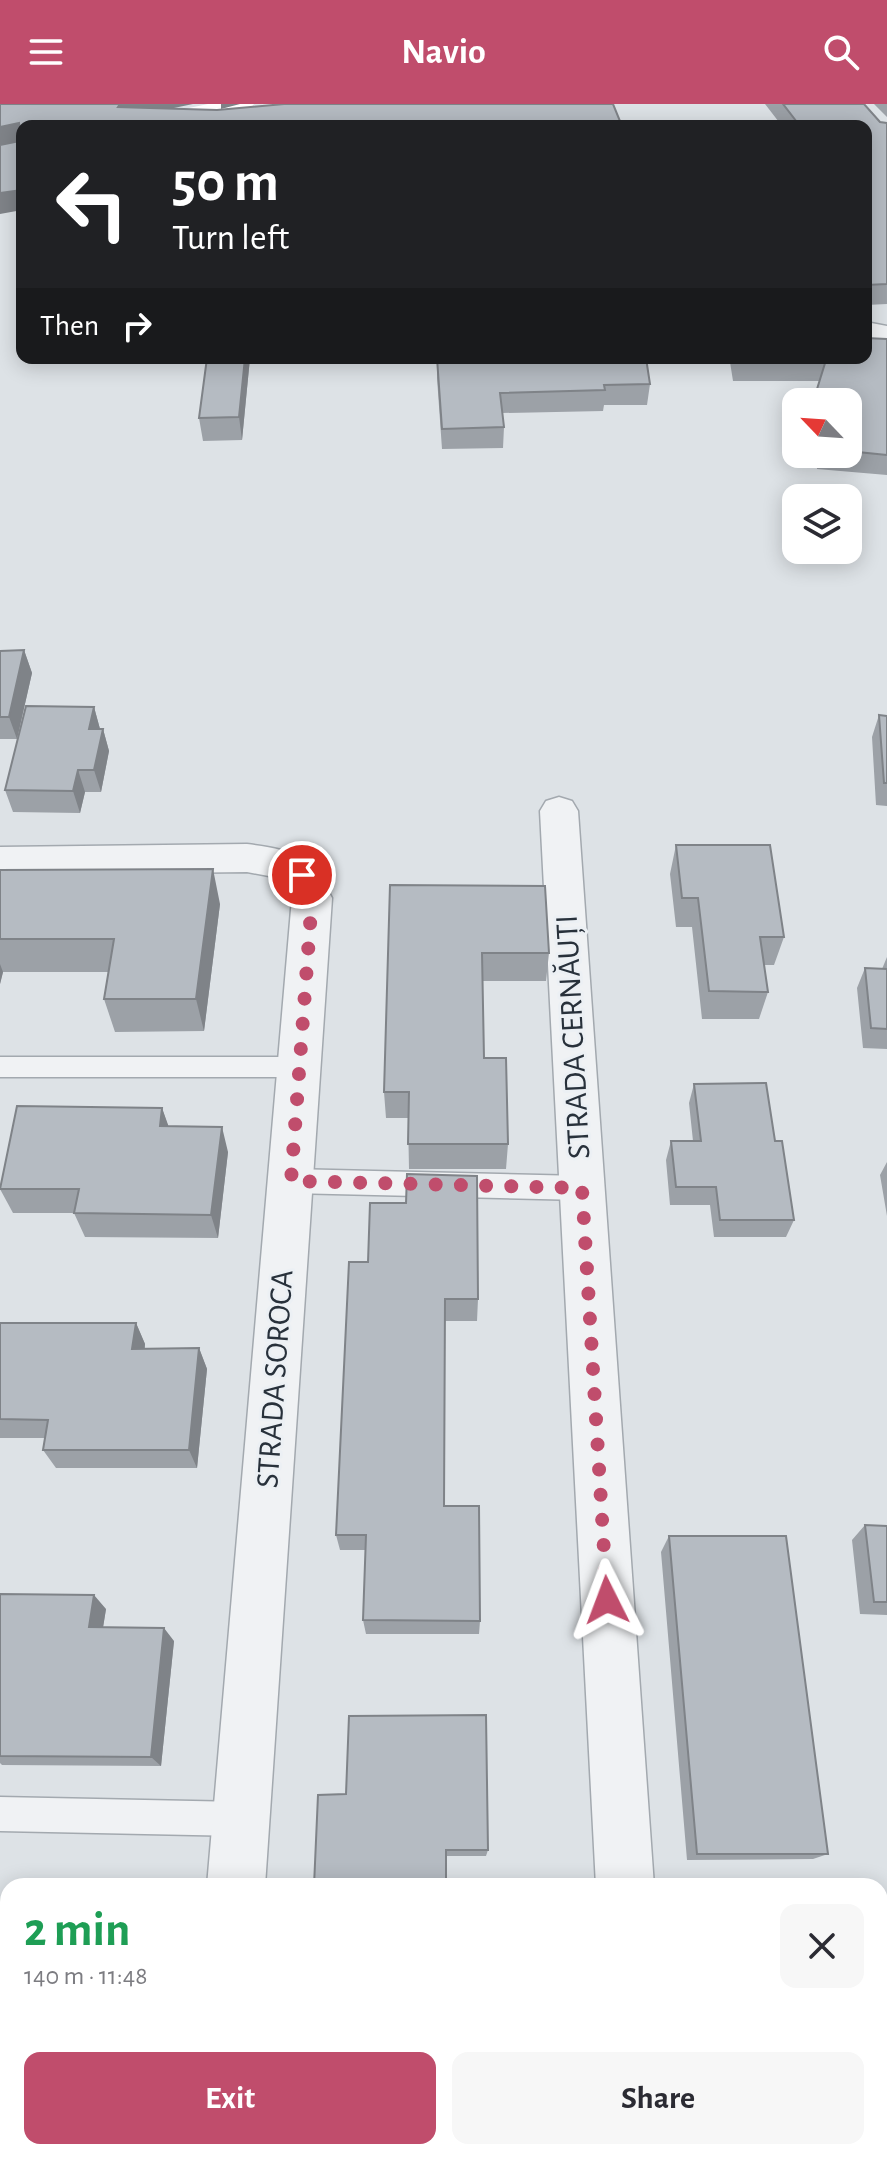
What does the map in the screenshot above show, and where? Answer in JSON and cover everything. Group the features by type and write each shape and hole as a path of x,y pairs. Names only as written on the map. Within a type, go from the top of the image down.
{"main road":[{"path":"165,120 242,104"},
{"path":"211,120 270,108"}],"street":[{"name":"STRADA CERNĂUȚI","path":"559,811 625,1878"},
{"name":"STRADA SOROCA","path":"0,861 247,858 285,863 302,875 312,898 237,1878"}],"lane":[{"path":"0,1067 300,1067"},
{"path":"291,1181 582,1188"},
{"path":"0,1814 241,1819"}],"building":[{"path":"0,104 120,104 118,107 217,110 284,104 613,104 620,120 16,120 16,124 0,127"},
{"path":"783,104 864,104 880,122 887,123 887,284 872,285 872,120 795,120"},
{"path":"16,142 16,191 0,193 0,145"},
{"path":"872,338 887,339 887,455 862,452 862,388 817,388 825,364 872,364"},
{"path":"206,364 244,364 239,417 199,418"},
{"path":"437,364 647,364 650,384 604,385 605,390 500,393 504,427 442,429"},
{"path":"24,650 9,717 0,717 0,651"},
{"path":"26,706 94,707 89,729 103,729 94,770 78,770 73,791 5,790"},
{"path":"879,715 887,716 887,783 884,783"},
{"path":"676,845 770,845 784,937 760,937 768,992 709,991 698,898 682,898"},
{"path":"213,869 196,999 104,999 114,939 0,939 0,870"},
{"path":"390,885 545,886 549,953 482,953 484,1058 506,1058 508,1144 408,1144 409,1092 384,1092"},
{"path":"865,968 887,969 887,1029 871,1028"},
{"path":"766,1083 775,1141 782,1141 794,1220 720,1220 716,1187 676,1187 671,1141 701,1141 694,1084"},
{"path":"17,1106 162,1108 160,1126 222,1127 211,1215 74,1213 79,1189 0,1189"},
{"path":"407,1174 477,1176 478,1299 445,1299 444,1506 479,1506 480,1621 363,1620 366,1535 336,1535 349,1262 368,1262 370,1203 406,1203"},
{"path":"0,1323 136,1323 132,1349 199,1348 189,1450 43,1450 48,1420 0,1419"},
{"path":"865,1525 887,1526 887,1602 874,1602"},
{"path":"669,1536 786,1536 828,1854 697,1854"},
{"path":"0,1594 94,1595 89,1627 164,1628 151,1757 0,1756"},
{"path":"486,1715 488,1850 446,1850 446,1878 314,1878 318,1795 346,1794 349,1716"}],"route":[{"path":"302,875 312,898 291,1181 582,1188 607,1600"}]}
